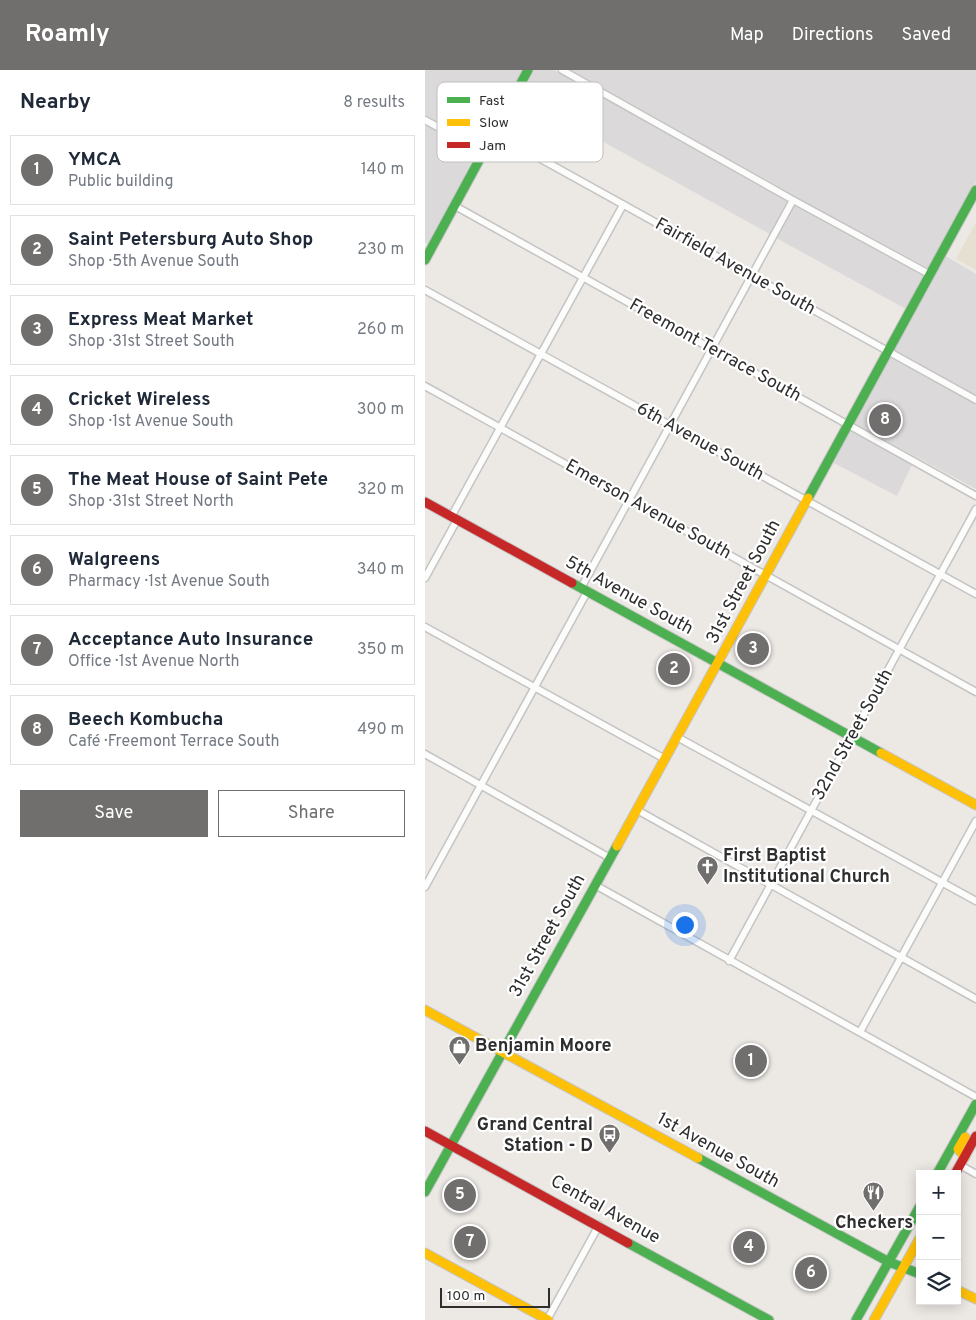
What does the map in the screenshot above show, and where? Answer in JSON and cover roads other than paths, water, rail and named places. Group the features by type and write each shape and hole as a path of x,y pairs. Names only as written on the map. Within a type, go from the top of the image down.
{"main road":[{"path":"522,82 528,70"},
{"path":"425,260 428,249 455,206 478,162"},
{"name":"31st Street South","path":"425,1192 718,664 976,190"},
{"name":"5th Avenue South","path":"425,502 976,805"},
{"name":"1st Avenue South","path":"425,1010 889,1262 916,1273"},
{"path":"939,1170 976,1104"},
{"path":"962,1161 958,1148 976,1117"},
{"name":"Central Avenue","path":"425,1131 769,1320"},
{"path":"957,1170 976,1136"},
{"path":"857,1320 916,1213"},
{"path":"874,1320 916,1245"},
{"path":"425,1253 547,1320"},
{"path":"961,1292 976,1298"}],"street":[{"path":"562,70 583,82"},
{"path":"603,93 929,274"},
{"path":"425,120 437,127"},
{"name":"Fairfield Avenue South","path":"546,162 976,400"},
{"path":"426,884 534,687 669,425 793,200"},
{"path":"425,578 500,428 623,205"},
{"name":"Freemont Terrace South","path":"455,206 976,496"},
{"name":"6th Avenue South","path":"425,290 976,594"},
{"name":"Emerson Avenue South","path":"425,386 976,692"},
{"name":"32nd Street South","path":"729,961 976,509"},
{"path":"425,627 665,759"},
{"path":"677,737 976,902"},
{"path":"425,754 610,858"},
{"path":"637,810 976,999"},
{"path":"860,1032 976,821"},
{"path":"595,885 729,961 976,1096"},
{"path":"962,1161 976,1174"},
{"path":"547,1320 599,1225"}],"place":[{"name":"Beech Kombucha","path":"885,420"},
{"name":"Express Meat Market","path":"753,649"},
{"name":"Saint Petersburg Auto Shop","path":"674,669"},
{"name":"First Baptist Institutional Church","path":"707,885"},
{"name":"YMCA","path":"751,1061"},
{"name":"Benjamin Moore","path":"459,1065"},
{"name":"Grand Central Station - D","path":"609,1154"},
{"name":"The Meat House of Saint Pete","path":"460,1195"},
{"name":"Checkers","path":"874,1212"},
{"name":"Acceptance Auto Insurance","path":"470,1242"},
{"name":"Cricket Wireless","path":"749,1247"},
{"name":"Walgreens","path":"811,1273"}]}
